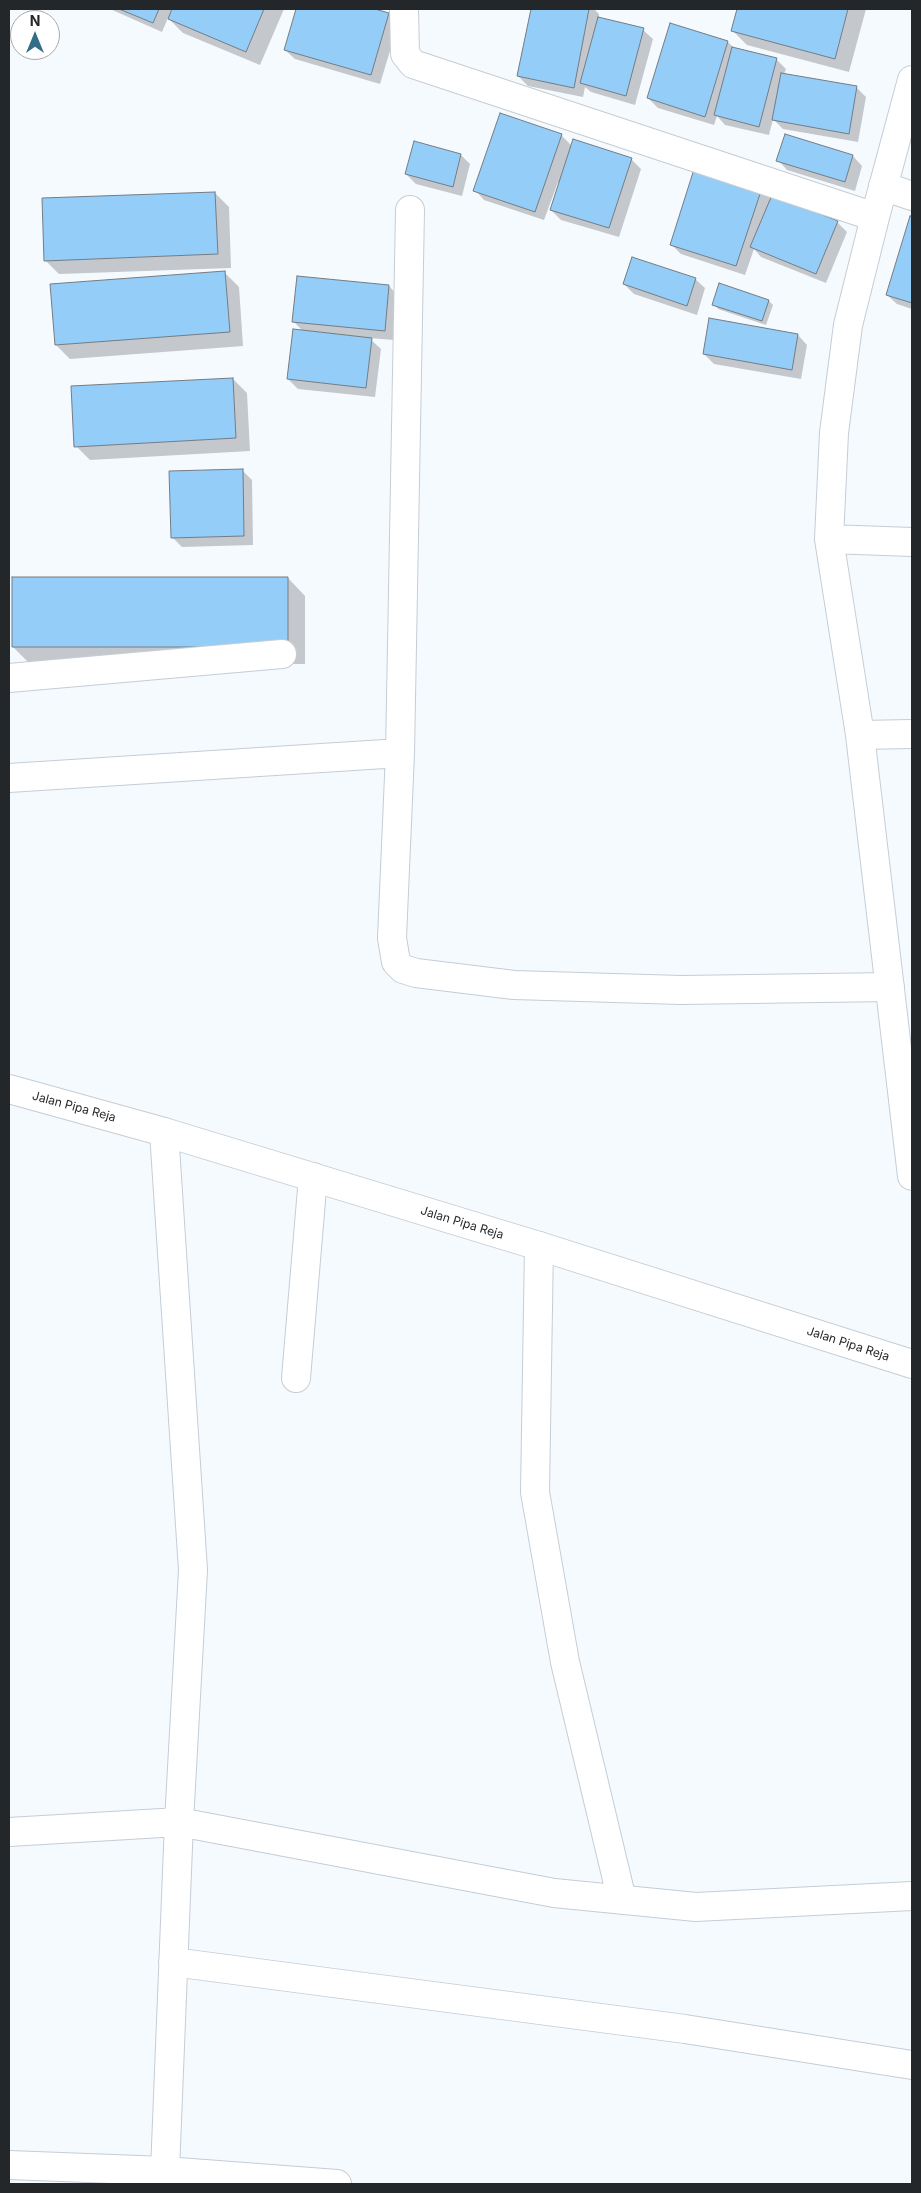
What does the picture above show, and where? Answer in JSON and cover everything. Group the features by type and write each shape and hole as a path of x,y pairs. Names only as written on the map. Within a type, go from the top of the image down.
{"street":[{"path":"404,9 405,54 413,64 875,216"},
{"path":"912,80 848,325 834,433 829,539 860,736 912,1176"},
{"path":"883,186 912,196"},
{"path":"410,210 400,753 392,938 394,957 399,966 416,973 534,985 681,990 890,987"},
{"path":"829,539 912,542"},
{"path":"9,678 282,654"},
{"path":"860,736 912,734"},
{"path":"9,778 400,753"},
{"name":"Jalan Pipa Reja","path":"9,1089 164,1132 313,1177 912,1364"},
{"path":"164,1132 193,1570 179,1822 165,2172"},
{"path":"296,1378 313,1177"},
{"path":"539,1246 535,1492 565,1662 622,1900"},
{"path":"9,1832 179,1822 554,1893 696,1907 912,1896"},
{"path":"173,1962 685,2029 912,2065"},
{"path":"9,2165 165,2172 337,2184"}],"building":[{"path":"119,9 159,9 153,23"},
{"path":"172,9 264,9 246,52 168,19"},
{"path":"296,9 375,9 389,13 371,75 284,50"},
{"path":"531,9 589,9 574,88 517,76"},
{"path":"737,9 848,9 835,59 731,31"},
{"path":"598,17 644,28 626,96 580,83"},
{"path":"670,23 728,41 705,117 647,98"},
{"path":"732,47 777,58 759,127 714,115"},
{"path":"781,73 857,86 849,134 772,120"},
{"path":"500,113 562,134 535,212 473,191"},
{"path":"785,134 853,155 845,182 776,161"},
{"path":"573,139 632,158 609,228 550,210"},
{"path":"414,141 461,154 453,187 405,174"},
{"path":"695,166 762,188 736,266 670,245"},
{"path":"215,192 218,254 44,261 42,198"},
{"path":"772,195 838,221 816,274 750,247"},
{"path":"910,216 912,216 912,303 886,295"},
{"path":"632,257 696,278 687,306 623,284"},
{"path":"225,271 230,332 55,345 50,284"},
{"path":"297,276 389,285 385,331 292,322"},
{"path":"719,283 769,300 762,321 712,305"},
{"path":"709,318 798,334 792,370 703,354"},
{"path":"293,329 372,338 366,388 287,379"},
{"path":"233,378 236,438 74,447 71,386"},
{"path":"243,469 244,536 171,538 169,471"},
{"path":"12,577 288,577 288,647 12,647"}]}
